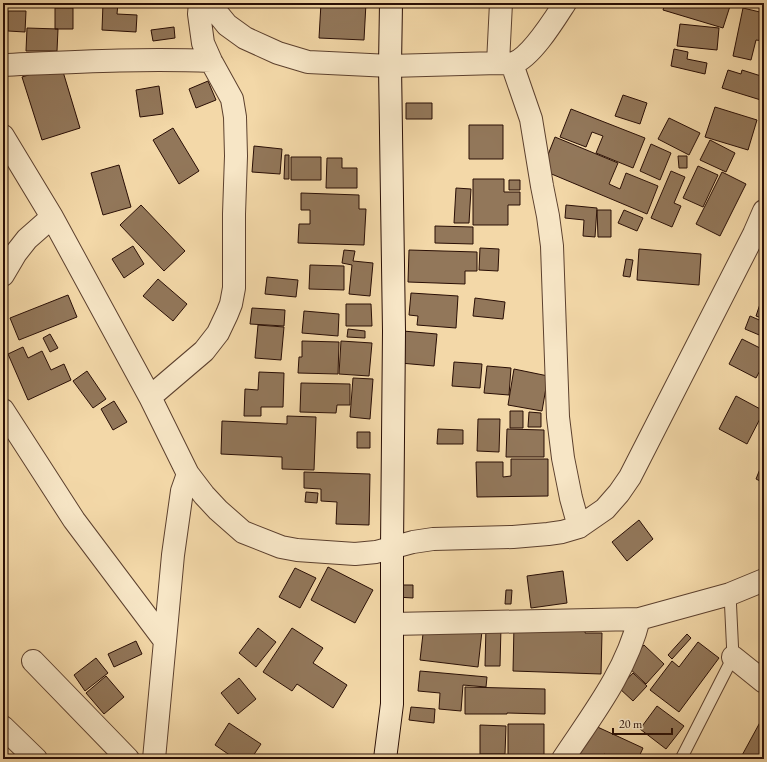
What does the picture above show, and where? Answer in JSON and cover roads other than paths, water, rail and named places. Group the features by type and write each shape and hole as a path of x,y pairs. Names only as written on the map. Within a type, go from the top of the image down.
{"street":[{"path":"150,397 204,351 218,333 232,304 234,288 236,156 235,117 232,99 203,43 199,14 200,3"},
{"path":"209,3 227,25 245,38 278,53 308,62 390,66 505,63 520,59 540,39 565,3"},
{"path":"385,759 392,704 394,331 390,66 391,3"},
{"path":"501,3 505,63 531,119 548,216 552,246 558,417 570,498 579,527"},
{"path":"3,65 101,60 211,61"},
{"path":"3,136 52,217 150,397 188,474 218,510 243,532 281,548 297,550 355,554 376,552 413,542 433,539 513,537 548,534 579,527 604,509 619,493 630,477 764,211"},
{"path":"3,275 16,253 27,239 52,217"},
{"path":"3,410 74,520 164,641"},
{"path":"154,759 173,555 182,491 188,474"},
{"path":"392,624 639,619 730,594 764,580"},
{"path":"563,759 614,682 636,634 639,619"},
{"path":"733,657 764,682"},
{"path":"33,661 128,759"},
{"path":"3,727 36,759"}],"lane":[{"path":"681,759 733,657 730,594"}]}
